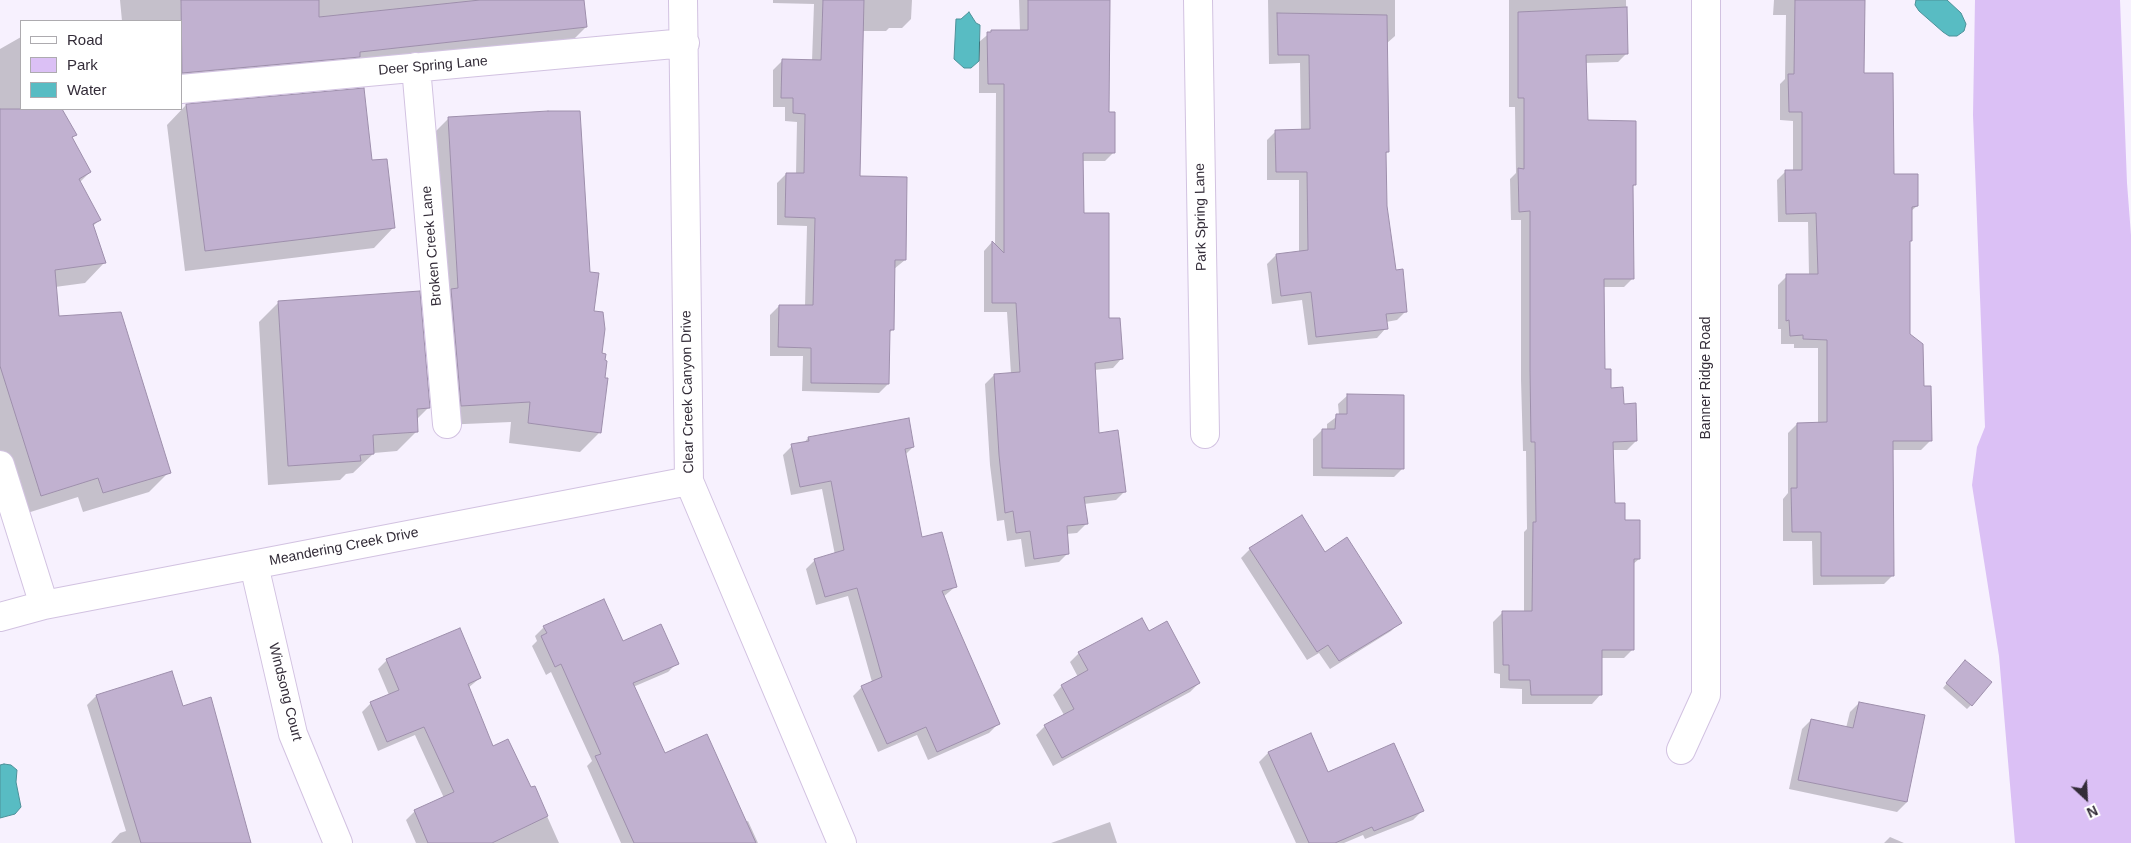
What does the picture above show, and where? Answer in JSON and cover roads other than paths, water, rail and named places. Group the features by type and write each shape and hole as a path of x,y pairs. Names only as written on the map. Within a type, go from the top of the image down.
{"street":[{"name":"Clear Creek Canyon Drive","path":"683,0 689,481 842,843"},
{"name":"Park Spring Lane","path":"1198,0 1205,434"},
{"name":"Banner Ridge Road","path":"1680,750 1706,695 1706,0"},
{"name":"Deer Spring Lane","path":"182,89 685,43"},
{"name":"Broken Creek Lane","path":"416,67 447,424"},
{"path":"0,465 44,605"},
{"name":"Meandering Creek Drive","path":"0,617 44,605 689,481"},
{"name":"Windsong Court","path":"254,564 293,734 338,843"}],"water":[{"path":"1916,0 1947,0 1961,13 1966,24 1964,31 1957,36 1949,36 1919,11 1915,5"},
{"path":"969,12 976,23 980,25 979,61 971,68 964,68 954,59 956,19 961,19"},
{"path":"0,765 11,765 17,770 16,782 21,807 15,814 0,818"}]}
